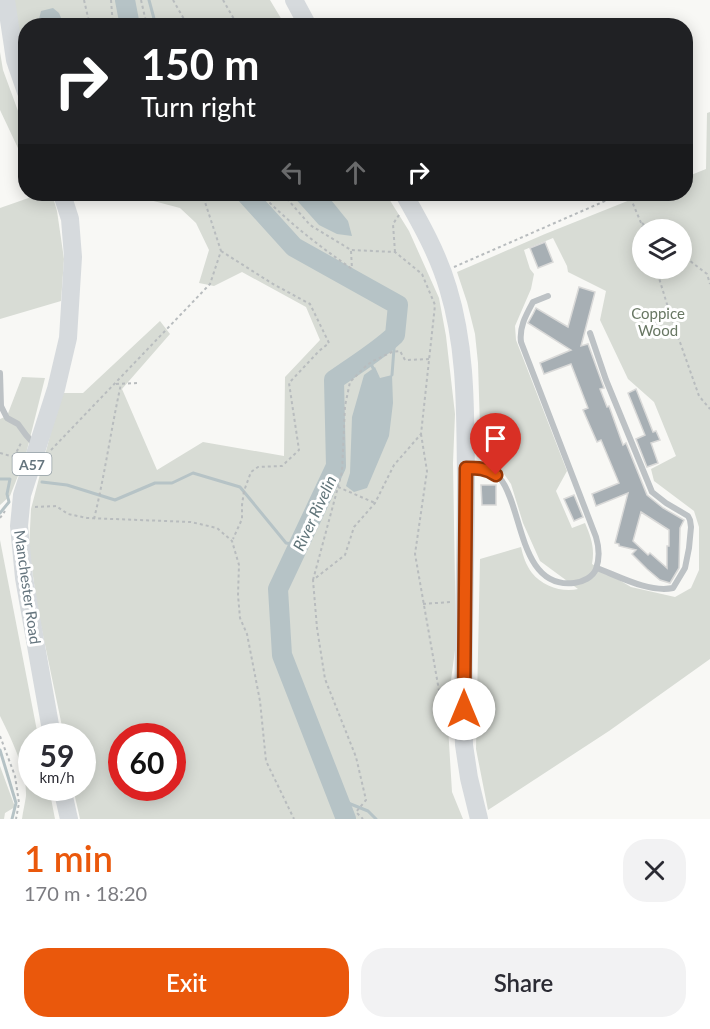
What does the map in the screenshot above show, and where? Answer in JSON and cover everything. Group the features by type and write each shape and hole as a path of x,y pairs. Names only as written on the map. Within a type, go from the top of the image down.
{"main road":[{"path":"6,0 18,69"},
{"path":"294,0 304,18"},
{"name":"Manchester Road","path":"50,723 24,578 19,526 22,495 33,445 56,389 68,338 73,257 70,219 64,201"},
{"path":"408,201 427,234 443,272 456,315 463,356 466,424 464,745 479,819"},
{"path":"65,801 69,819"}],"lane":[{"path":"466,468 486,470 501,480 530,556 546,577 561,583 580,582 594,573 599,555 596,537 521,342 521,328 533,302 548,296"},
{"path":"590,333 606,380 652,492 688,516 691,527 685,568 673,588 642,585 597,568"},
{"path":"0,373 2,406 7,418 18,424 33,445"}],"path":[{"path":"84,0 88,18"},
{"path":"111,0 112,18"},
{"path":"141,0 145,18"},
{"path":"173,0 183,18"},
{"path":"223,0 233,18"},
{"path":"14,458 33,445 47,455 210,285 221,251 205,201"},
{"path":"268,201 313,241 351,269 351,250"},
{"path":"288,201 310,225 351,250 395,252 422,274 435,305 421,434 427,471 415,554 444,719 451,728"},
{"path":"395,252 393,224 404,201"},
{"path":"443,272 605,201"},
{"path":"632,201 640,219"},
{"path":"221,251 310,304 329,343 289,383 299,450 282,466 258,467 251,472 244,491 242,519 232,541"},
{"path":"692,262 707,274 710,284"},
{"path":"659,279 699,396 710,409"},
{"path":"363,819 356,812 366,800 356,757 325,679 317,628 313,579 342,472 345,406 350,382 367,365 392,352 400,351 405,360 430,358"},
{"path":"116,384 138,383"},
{"path":"94,519 121,384"},
{"path":"313,579 345,555 354,526 375,503 394,465 421,434"},
{"path":"0,453 14,458"},
{"path":"14,458 16,462 14,473"},
{"path":"338,487 375,503"},
{"path":"20,508 56,506 68,514 94,519 191,522 217,528 232,541 238,565 240,618 247,634 260,700 266,760 294,819"},
{"path":"423,604 465,601"},
{"path":"0,736 15,776 19,803 16,819"}],"green space":[{"path":"14,0 270,0 281,18 18,18 18,25"},
{"path":"0,52 3,70 18,111 18,148 0,110"},
{"name":"Coppice Wood","path":"710,112 710,659 609,731 488,810 476,749 480,559 521,547 528,567 541,582 559,589 578,589 540,561 523,523 511,484 497,464 481,460 475,334 457,272 628,201 693,201 693,174 706,169 707,113","holes":["553,238 568,272 606,291 600,320 628,379 654,402 676,456 651,469 654,481 694,511 699,527 699,570 691,588 675,597 631,587 592,564 592,543 585,523 572,528 556,491 567,471 516,340 515,326 531,289 534,274 524,250"]},
{"path":"20,201 54,201 64,259 61,301 0,319 0,208"},
{"path":"154,201 390,201 409,231 439,298 455,414 453,463 456,643 447,710 452,792 463,819 80,819 76,801 96,801 96,723 61,723 38,611 29,548 31,509 61,393 83,393 160,321 170,334 122,389 157,470 203,442 284,456 285,377 320,340 306,307 242,272 214,286 199,283 209,250 196,223 180,208"},
{"path":"22,377 45,378 25,458 10,496 0,505 0,419 7,416"},
{"path":"0,540 35,723 18,723 18,755 0,716"},
{"path":"0,766 15,807 5,813 4,819 0,819"},
{"path":"25,801 52,801 55,819 22,819"}],"shaded area":[{"path":"53,8 61,18 39,18 41,11"},
{"path":"297,201 332,201 348,221 352,236 337,234 319,225"},
{"path":"375,367 380,378 392,375 393,403 389,436 367,488 354,492 346,486 350,473 352,417 364,375"}],"building":[{"path":"545,242 553,262 538,268 530,248"},
{"path":"579,287 595,292 581,346 588,344 604,388 600,389 607,407 609,406 623,445 626,443 647,495 663,508 684,520 680,528 679,568 670,583 660,580 647,569 632,554 636,550 615,543 628,493 596,506 592,494 619,483 601,440 597,442 583,410 588,408 571,364 544,374 540,363 571,350 528,323 536,308 568,327","holes":["641,512 669,530 669,546 667,546 667,568 633,541"]},
{"path":"636,389 653,432 656,431 660,440 651,443 658,463 647,467 636,439 645,435 628,393"},
{"path":"481,485 496,485 496,505 482,505"},
{"path":"574,495 583,517 574,521 564,499"}],"waterway":[{"name":"River Rivelin","path":"125,0 128,18"},
{"path":"149,0 154,18"},
{"name":"River Rivelin","path":"252,201 294,247 398,305 395,335 334,380 336,466 278,589 282,655 346,819"},
{"path":"392,375 395,335"},
{"path":"367,356 373,368"},
{"path":"42,482 67,485 115,500 155,483 172,483 193,473 240,487 286,543 298,545"},
{"path":"0,479 10,479 7,494 9,502 0,513"},
{"path":"0,750 16,803 12,819"},
{"path":"338,799 368,811 376,819"}],"route":[{"path":"464,709 466,468 479,468 496,475"}]}
